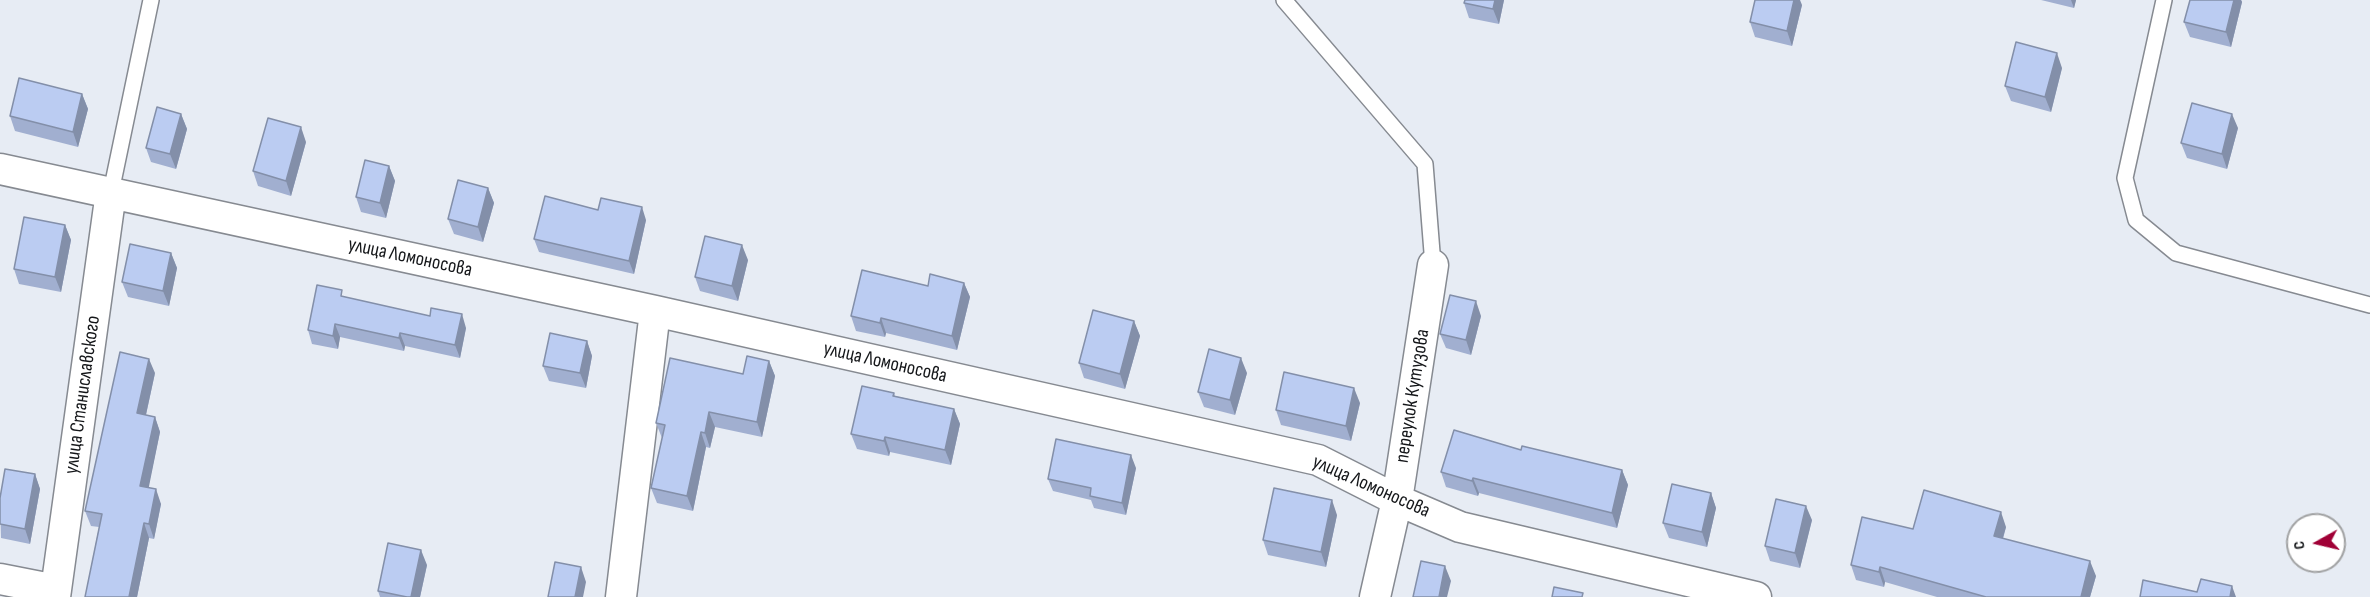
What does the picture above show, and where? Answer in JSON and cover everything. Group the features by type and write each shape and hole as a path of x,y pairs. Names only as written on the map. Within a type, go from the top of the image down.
{"street":[{"name":"улица Ломоносова","path":"0,169 656,311 1318,460 1397,500 1460,527 1756,597"},
{"name":"улица Станиславского","path":"55,594 111,192"},
{"name":"переулок Кутузова","path":"1375,597 1397,500 1433,265"},
{"path":"621,597 656,311"},
{"path":"0,579 55,594"}],"lane":[{"path":"111,192 151,0"},
{"path":"1284,0 1425,164 1433,265"},
{"path":"2164,0 2125,178 2136,220 2176,253 2370,304"}],"building":[{"path":"1465,0 1495,0 1493,9 1464,3"},
{"path":"1755,0 1794,0 1787,31 1750,22"},
{"path":"2190,0 2234,0 2226,32 2184,22"},
{"path":"2016,42 2057,53 2045,97 2005,86"},
{"path":"19,78 82,94 73,132 10,116"},
{"path":"2192,103 2232,114 2222,154 2181,143"},
{"path":"157,107 181,114 170,154 146,148"},
{"path":"268,118 301,127 286,181 253,171"},
{"path":"365,160 389,166 380,203 356,197"},
{"path":"458,180 488,188 478,227 448,219"},
{"path":"545,196 598,210 601,198 642,207 629,261 534,239"},
{"path":"24,217 65,225 55,277 14,269"},
{"path":"705,236 742,245 732,286 695,277"},
{"path":"130,244 171,253 163,291 122,282"},
{"path":"862,270 928,286 930,274 964,283 952,336 881,318 880,323 851,316"},
{"path":"317,285 342,290 341,296 430,316 431,308 462,314 455,345 400,333 399,338 335,324 333,336 308,330"},
{"path":"1450,295 1476,301 1466,340 1440,334"},
{"path":"1093,310 1134,321 1120,374 1079,363"},
{"path":"550,333 587,341 580,373 543,366"},
{"path":"1209,349 1241,358 1230,400 1198,392"},
{"path":"120,352 149,359 137,413 155,417 140,486 156,489 149,524 144,523 129,597 85,597 102,514 85,511"},
{"path":"747,356 769,361 757,422 709,412 705,433 701,432 687,496 651,488 665,425 656,423 670,358 743,374"},
{"path":"1284,372 1354,388 1346,426 1276,410"},
{"path":"862,386 894,393 893,396 954,409 945,450 885,437 884,441 851,434"},
{"path":"1454,430 1521,450 1522,446 1622,470 1612,513 1441,472"},
{"path":"1056,439 1131,455 1122,503 1090,496 1091,488 1048,479"},
{"path":"5,469 35,474 25,529 0,524 0,498"},
{"path":"1672,484 1711,493 1702,532 1663,523"},
{"path":"1274,488 1332,500 1321,552 1263,540"},
{"path":"1924,490 2001,512 1994,536 2090,561 2081,597 1986,597 1880,567 1879,572 1851,565 1862,517 1913,529"},
{"path":"1776,499 1806,506 1795,553 1765,546"},
{"path":"388,543 421,550 411,597 378,591"},
{"path":"1421,561 1445,566 1439,597 1413,597"},
{"path":"555,562 581,567 575,597 548,597"},
{"path":"2201,579 2232,586 2230,597 2140,597 2143,580 2197,592"},
{"path":"1554,587 1583,593 1582,597 1552,597"}]}
